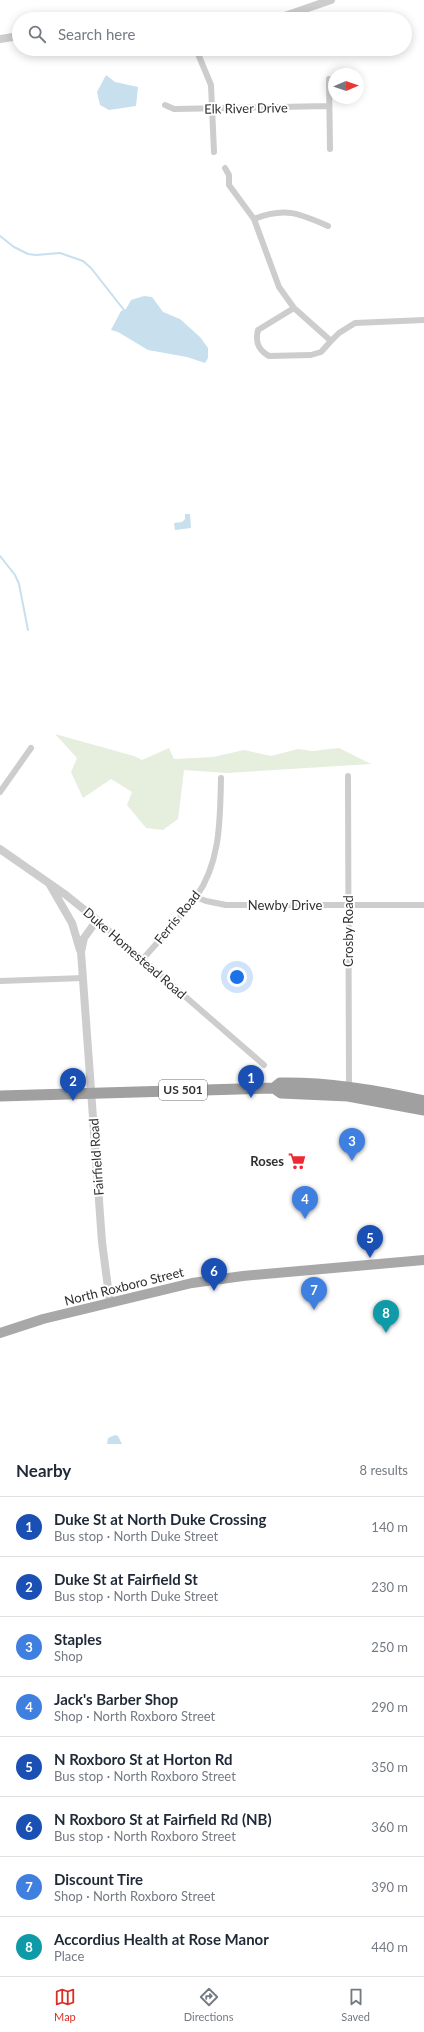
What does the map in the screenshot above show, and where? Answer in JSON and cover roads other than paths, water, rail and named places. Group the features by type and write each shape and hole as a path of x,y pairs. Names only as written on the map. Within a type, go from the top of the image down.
{"highway":[{"name":"US 501","path":"274,1088 280,1083 295,1082 349,1086 378,1090 424,1101"},
{"name":"US 501","path":"0,1096 274,1088 281,1093 348,1096 424,1110"}],"main road":[{"name":"North Roxboro Street","path":"0,1333 43,1320 192,1283 243,1276 424,1260"}],"street":[{"path":"296,12 331,0"},
{"path":"0,39 12,37"},
{"path":"199,56 211,85 214,152"},
{"name":"Elk River Drive","path":"164,105 174,110 329,106"},
{"path":"329,106 330,149"},
{"path":"225,168 229,175 229,185 254,219 279,287 294,308 331,341"},
{"path":"254,219 270,213 284,211 301,214 328,226"},
{"path":"294,308 258,330 256,337 259,349 269,356 311,355 321,352 339,333 355,323 424,320"},
{"path":"0,792 31,748"},
{"name":"Crosby Road","path":"348,776 349,1086"},
{"name":"Ferris Road","path":"142,960 196,897 210,867 220,829 221,778"},
{"name":"Duke Homestead Road","path":"0,849 48,882 97,920 264,1066"},
{"path":"48,882 72,924 81,952"},
{"name":"Newby Drive","path":"196,897 206,901 226,905 424,905"},
{"name":"Fairfield Road","path":"97,920 84,938 81,952 102,1242 110,1303"},
{"path":"0,981 83,978"}],"water":[{"path":"106,75 115,82 138,87 136,106 109,110 100,105 97,92"},
{"path":"144,296 152,297 163,312 180,319 200,337 208,348 208,358 205,363 187,357 148,350 118,332 111,330 121,311 126,309 131,300"},
{"path":"185,514 190,514 191,528 175,530 174,523 182,522 185,519"},
{"path":"115,1435 118,1436 122,1444 107,1444 108,1438"}],"waterway":[{"path":"0,236 14,247 28,254 36,255 60,253 83,261 91,268 124,310"},
{"path":"0,556 15,575 19,584 28,630"}],"place":[{"name":"Duke St at North Duke Crossing","path":"251,1098"},
{"name":"Duke St at Fairfield St","path":"73,1101"},
{"name":"Roses","path":"297,1161"},
{"name":"Staples","path":"352,1161"},
{"name":"Jack's Barber Shop","path":"305,1219"},
{"name":"N Roxboro St at Horton Rd","path":"370,1258"},
{"name":"N Roxboro St at Fairfield Rd (NB)","path":"214,1291"},
{"name":"Discount Tire","path":"314,1310"},
{"name":"Accordius Health at Rose Manor","path":"386,1333"}]}
